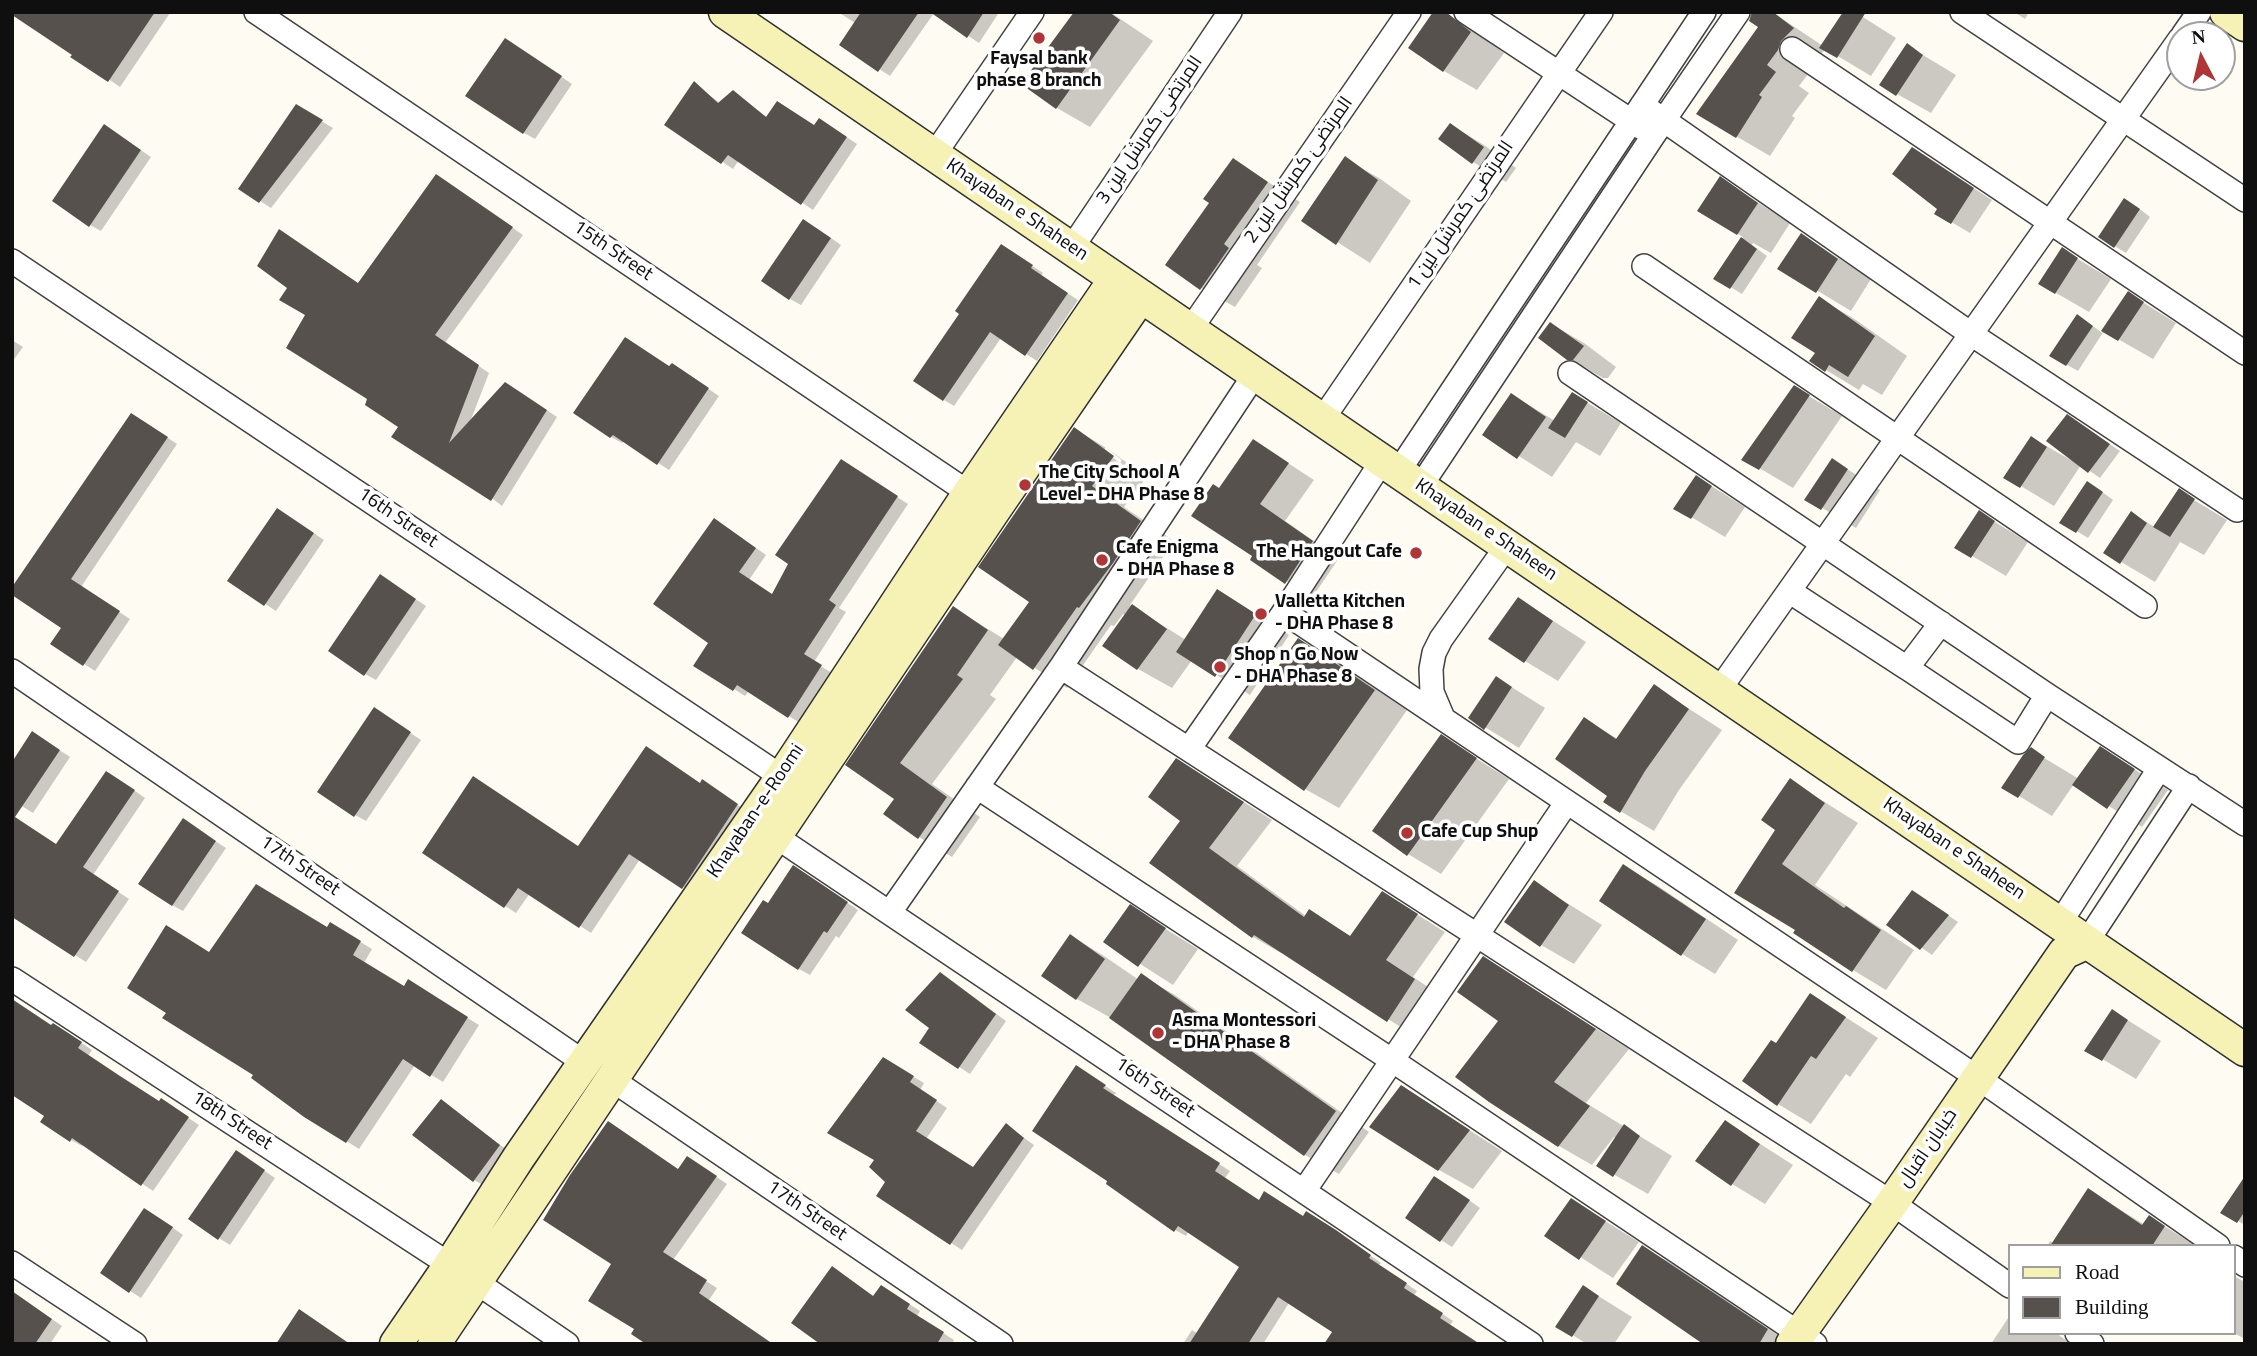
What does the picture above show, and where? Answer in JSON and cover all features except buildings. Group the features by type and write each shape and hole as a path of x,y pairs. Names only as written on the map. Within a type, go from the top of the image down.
{"street":[{"name":"15th Street","path":"256,12 969,492"},
{"name":"Khayaban e Shaheen","path":"725,12 1719,690 2070,939 2245,1050"},
{"path":"934,155 1032,12"},
{"name":"المرتضیٰ کمرشل لین 3","path":"1072,249 1230,12"},
{"name":"المرتضیٰ کمرشل لین 2","path":"1190,330 1409,12"},
{"path":"1466,12 1559,75 1637,113 2237,510"},
{"name":"المرتضیٰ کمرشل لین 1","path":"1322,420 1601,12"},
{"path":"1400,473 1704,12"},
{"path":"1189,749 1284,612 1400,473 1658,128 1738,12"},
{"path":"1962,12 2245,200"},
{"path":"2226,12 2245,25"},
{"path":"1792,49 2245,353"},
{"path":"1719,690 2166,58"},
{"name":"16th Street","path":"12,261 782,777"},
{"path":"1644,266 2145,606"},
{"name":"Khayaban-e-Roomi","path":"396,1344 514,1225 546,1177 598,1071 782,777 969,492 1115,279"},
{"name":"Khayaban-e-Roomi","path":"434,1344 463,1274 484,1210 519,1157 598,1071 775,836 1141,296"},
{"path":"1570,373 2048,695 2245,824"},
{"path":"890,912 1061,667 1255,374"},
{"path":"1443,718 1433,692 1431,669 1434,653 1441,639 1507,546"},
{"path":"1788,591 2018,742 2048,695"},
{"path":"1284,612 1978,1078 2214,1244"},
{"path":"1907,668 1941,623"},
{"path":"1061,667 1892,1203 2008,1285"},
{"name":"17th Street","path":"12,671 1001,1344"},
{"name":"خیابان اقبال","path":"2070,939 2159,769"},
{"name":"خیابان اقبال","path":"1802,1340 2070,939 2189,786"},
{"path":"977,787 1393,1061 1802,1340"},
{"path":"1304,1191 1567,802"},
{"name":"16th Street","path":"775,836 1531,1344"},
{"name":"18th Street","path":"12,979 567,1344"},
{"path":"519,1157 518,1168 524,1177 535,1181 546,1177"},
{"path":"484,1210 498,1202 508,1205 514,1214 514,1225"},
{"path":"12,1262 135,1344"}],"place":[{"name":"Faysal bank phase 8 branch","path":"1039,38"},
{"name":"The City School A Level - DHA Phase 8","path":"1025,485"},
{"name":"The Hangout Cafe","path":"1416,553"},
{"name":"Cafe Enigma - DHA Phase 8","path":"1102,560"},
{"name":"Valletta Kitchen - DHA Phase 8","path":"1261,614"},
{"name":"Shop n Go Now - DHA Phase 8","path":"1220,667"},
{"name":"Cafe Cup Shup","path":"1407,833"},
{"name":"Asma Montessori - DHA Phase 8","path":"1158,1033"}]}
